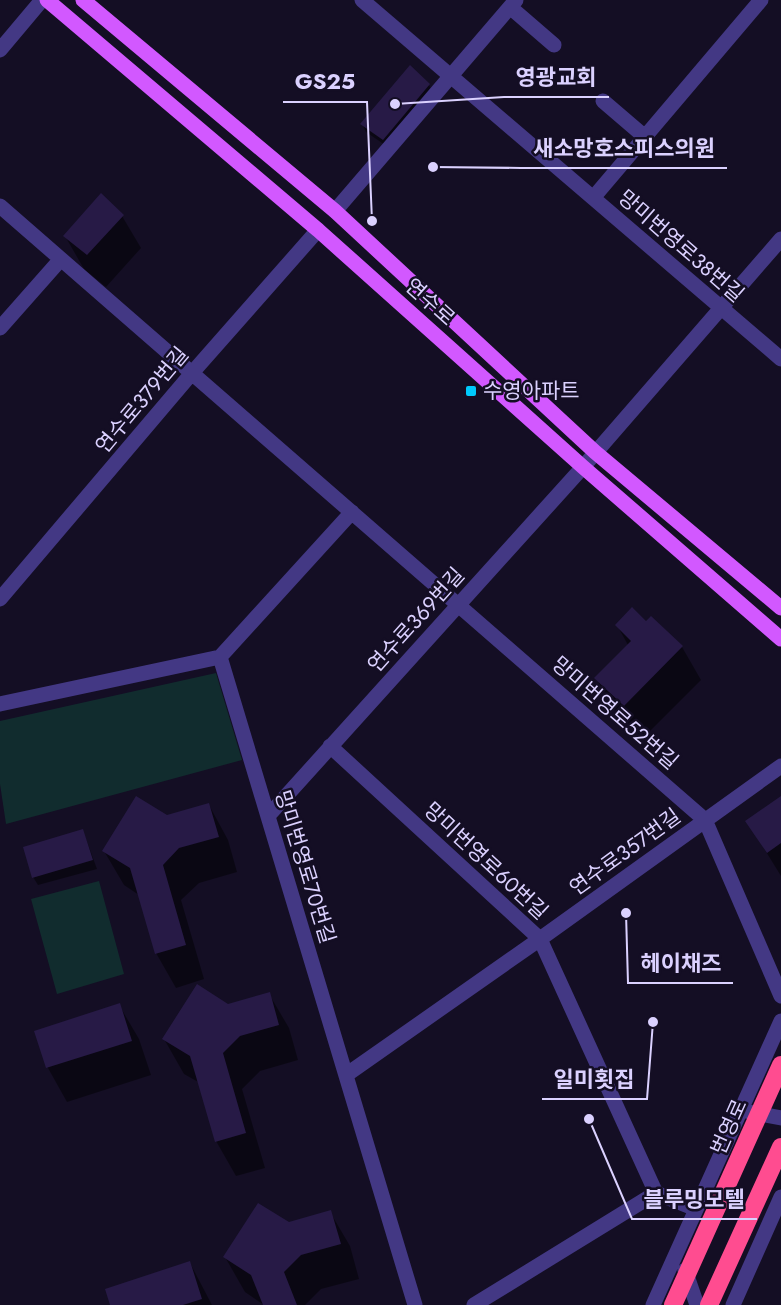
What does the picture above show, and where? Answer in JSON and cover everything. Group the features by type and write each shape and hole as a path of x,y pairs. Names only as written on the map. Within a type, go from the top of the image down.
{"highway":[{"name":"번영로","path":"673,1305 781,1065"},
{"path":"710,1305 781,1147"}],"main road":[{"name":"연수로","path":"47,0 318,230 583,467 781,639"},
{"name":"연수로","path":"83,0 335,211 595,452 781,608"}],"street":[{"path":"0,50 42,0"},
{"name":"망미번영로38번길","path":"362,0 781,359"},
{"path":"593,198 761,0"},
{"path":"335,211 513,3 554,45"},
{"path":"603,101 645,137"},
{"name":"망미번영로52번길","path":"0,206 705,820 781,996"},
{"name":"연수로379번길","path":"0,599 192,373 318,230"},
{"name":"연수로369번길","path":"268,816 583,467 781,239"},
{"path":"0,328 61,259"},
{"path":"0,704 220,657 351,512"},
{"name":"망미번영로70번길","path":"220,657 415,1305"},
{"name":"망미번영로60번길","path":"330,746 540,939 656,1193"},
{"name":"연수로357번길","path":"346,1075 781,766"},
{"path":"653,1305 781,1021"},
{"path":"740,1111 781,1118"},
{"path":"474,1305 656,1193 696,1209"},
{"path":"733,1305 781,1197"},
{"path":"677,1251 697,1305"}],"green space":[{"path":"216,673 242,760 6,824 0,784 0,721"},
{"path":"99,881 124,974 57,994 31,899"}],"building":[{"path":"410,65 430,84 383,140 360,124"},
{"path":"101,193 124,215 87,255 63,236"},
{"path":"632,607 646,621 651,616 683,646 624,706 594,678 631,641 615,625"},
{"path":"136,796 167,815 209,803 219,837 179,848 163,865 186,945 155,954 130,868 102,851"},
{"path":"781,796 781,843 767,853 745,821"},
{"path":"83,829 93,860 32,878 23,847"},
{"path":"197,984 228,1004 270,992 279,1025 240,1036 223,1053 246,1133 215,1142 190,1056 162,1039"},
{"path":"120,1003 132,1041 46,1068 34,1031"},
{"path":"258,1203 289,1222 331,1210 341,1244 301,1255 284,1272 297,1305 263,1305 251,1275 223,1257"},
{"path":"190,1261 202,1299 183,1305 110,1305 105,1289"}],"place":[{"name":"영광교회","path":"395,104"},
{"name":"새소망호스피스의원","path":"433,167"},
{"name":"GS25","path":"372,221"},
{"name":"수영아파트","path":"471,391"},
{"name":"헤이채즈","path":"626,913"},
{"name":"일미횟집","path":"653,1022"},
{"name":"블루밍모텔","path":"589,1119"}]}
